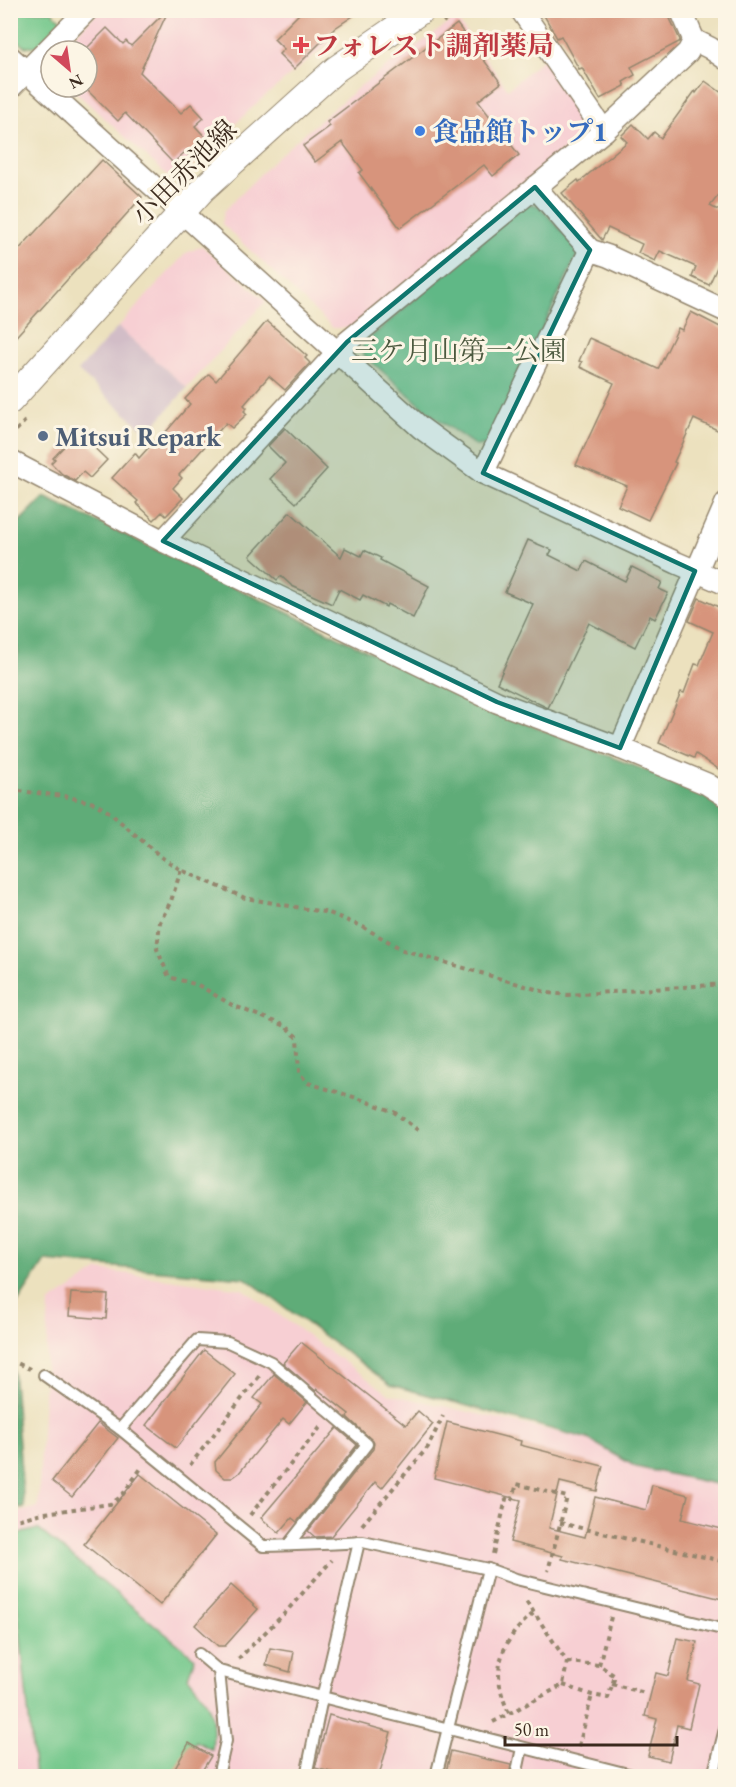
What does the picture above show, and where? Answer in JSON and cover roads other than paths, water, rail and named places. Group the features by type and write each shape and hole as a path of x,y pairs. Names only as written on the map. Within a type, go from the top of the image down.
{"street":[{"path":"10,88 18,64 87,10"},
{"name":"小田赤池線","path":"10,401 203,189 336,69 422,10"},
{"path":"521,10 604,130"},
{"path":"681,10 694,40 726,59"},
{"path":"163,542 336,353 604,130 688,52 694,40"},
{"path":"18,64 421,428 483,473 726,584"},
{"path":"535,187 590,250 608,256 726,311"},
{"path":"483,473 590,250"},
{"path":"10,461 163,542 497,702 620,748 707,784 726,796"},
{"path":"620,748 726,504"}],"lane":[{"path":"120,1429 197,1340 228,1342 271,1362 367,1444 288,1545"},
{"path":"44,1375 120,1429 263,1546 359,1542 488,1569 516,1579 726,1630"},
{"path":"306,1776 359,1542"},
{"path":"436,1776 488,1569"},
{"path":"199,1654 219,1671 636,1776"},
{"path":"218,1776 226,1741 219,1671"},
{"path":"713,1776 726,1725"},
{"path":"516,1776 522,1748"}],"place":[{"name":"フォレスト調剤薬局","path":"301,45"},
{"name":"食品館トップ1","path":"420,131"},
{"name":"Mitsui Repark","path":"43,436"}],"park label":[{"name":"三ケ月山第一公園","path":"459,350"}]}
